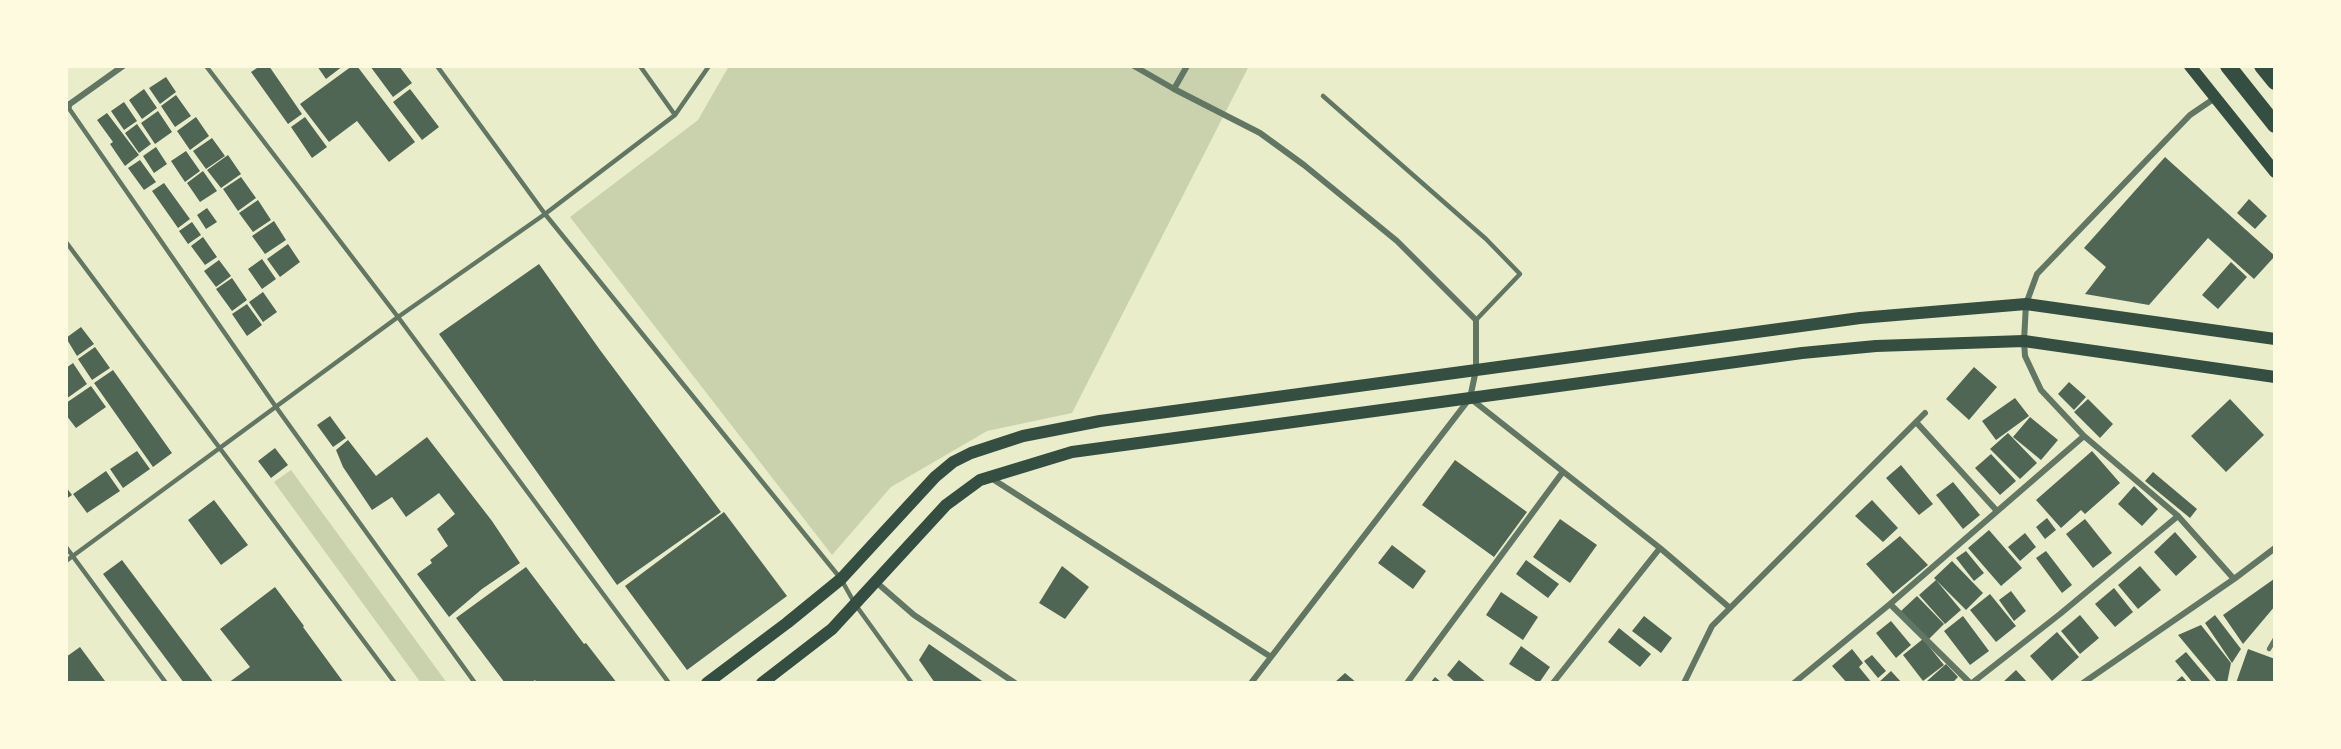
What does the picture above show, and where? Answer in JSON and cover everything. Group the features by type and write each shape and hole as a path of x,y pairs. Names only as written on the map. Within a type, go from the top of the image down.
{"highway":[{"path":"2228,66 2275,125"},
{"path":"2262,66 2275,82"}],"main road":[{"path":"2190,66 2275,172"},
{"path":"707,683 841,579 935,477 953,462 971,453 1023,436 1100,421 1860,318 2026,304 2275,339"},
{"path":"762,683 832,629 946,505 980,480 1072,452 1802,353 1876,346 2024,341 2275,376"}],"street":[{"path":"66,106 123,66"},
{"path":"1134,66 1260,133 1304,165 1396,241 1476,320 1476,370 1470,398 1251,683"},
{"path":"1174,89 1187,66"},
{"path":"2215,98 2190,115 2037,274 2026,304 2024,341 2025,356 2041,390 2084,436 2178,516 2234,579"},
{"path":"1470,398 1562,473 1660,548 1730,608"},
{"path":"1684,683 1712,626 1925,413"},
{"path":"1916,422 1997,511"},
{"path":"1794,683 1890,604 2084,436"},
{"path":"1407,683 1562,473"},
{"path":"990,476 1271,657"},
{"path":"1890,604 1971,683 2060,614 2178,516"},
{"path":"1552,683 1660,548"},
{"path":"2083,683 2275,548"},
{"path":"876,582 914,615 1015,683"}],"lane":[{"path":"206,66 398,317 669,683"},
{"path":"437,66 545,214 841,579 855,604 912,683"},
{"path":"640,66 675,115"},
{"path":"66,561 398,317 545,214 675,115 709,66"},
{"path":"1323,96 1486,239 1520,274 1476,320"},
{"path":"66,106 276,407 475,683"},
{"path":"66,242 395,683"},
{"path":"66,547 166,683"},
{"path":"2269,649 2275,639"}],"green space":[{"path":"729,66 1249,66 1072,413 987,431 891,487 832,555 570,217 698,120"},
{"path":"291,470 447,683 421,683 274,482"}],"building":[{"path":"260,66 269,66 302,114 288,124 251,72"},
{"path":"317,66 343,66 326,79"},
{"path":"352,66 357,66 415,142 389,162 357,121 329,142 300,104"},
{"path":"370,66 399,66 412,83 393,97"},
{"path":"166,77 176,92 160,104 149,88"},
{"path":"144,89 157,108 142,119 129,100"},
{"path":"410,89 439,127 422,140 393,102"},
{"path":"176,95 191,116 175,127 161,106"},
{"path":"124,102 137,121 124,130 111,111"},
{"path":"158,111 172,132 155,144 141,123"},
{"path":"107,113 139,155 125,166 110,144 113,142 97,120"},
{"path":"196,117 209,136 190,150 177,131"},
{"path":"305,117 327,147 312,158 291,127"},
{"path":"137,124 151,144 139,153 125,133"},
{"path":"212,138 225,156 206,169 193,151"},
{"path":"156,147 167,164 154,173 143,156"},
{"path":"186,151 200,171 185,182 171,161"},
{"path":"228,155 241,174 221,188 207,170"},
{"path":"2165,157 2275,256 2254,279 2208,238 2149,305 2085,294 2106,267 2084,248"},
{"path":"140,160 156,182 144,190 128,168"},
{"path":"203,171 217,191 200,202 187,183"},
{"path":"241,177 256,198 238,211 223,189"},
{"path":"164,183 190,219 178,228 152,191"},
{"path":"2249,199 2267,216 2255,229 2237,213"},
{"path":"258,200 271,220 253,232 239,213"},
{"path":"207,208 217,222 206,229 197,215"},
{"path":"274,221 286,240 265,254 252,236"},
{"path":"192,222 201,235 188,244 179,231"},
{"path":"203,237 217,257 205,265 191,246"},
{"path":"288,244 300,262 280,277 267,259"},
{"path":"262,259 276,279 262,289 248,269"},
{"path":"219,260 231,276 216,287 204,271"},
{"path":"2231,262 2247,277 2218,309 2202,295"},
{"path":"539,264 721,512 617,585 439,334"},
{"path":"232,278 247,300 232,311 216,289"},
{"path":"263,292 277,312 263,322 249,302"},
{"path":"247,304 262,325 247,336 232,314"},
{"path":"81,327 94,344 77,356 66,338"},
{"path":"95,347 110,368 92,380 78,359"},
{"path":"73,363 87,384 66,399 66,368"},
{"path":"1974,367 1997,387 1969,420 1946,399"},
{"path":"113,370 172,453 153,467 94,383"},
{"path":"2069,382 2086,397 2074,410 2058,394"},
{"path":"91,386 106,407 76,428 66,415 66,403"},
{"path":"2015,398 2029,416 1996,440 1982,421"},
{"path":"2088,399 2113,424 2100,438 2074,412"},
{"path":"2230,399 2264,435 2226,472 2191,436"},
{"path":"330,416 346,438 333,447 317,425"},
{"path":"2030,417 2058,440 2041,460 2013,437"},
{"path":"2008,433 2037,463 2020,479 1990,449"},
{"path":"427,437 492,521 520,563 482,589 449,617 417,574 432,563 430,560 448,546 437,529 455,514 439,493 406,517 392,497 372,510 343,467 336,450 348,440 376,476"},
{"path":"275,448 288,465 271,478 258,461"},
{"path":"137,451 150,469 123,488 110,469"},
{"path":"2092,451 2120,483 2085,514 2081,510 2061,528 2036,500"},
{"path":"1991,454 2016,481 2000,495 1975,468"},
{"path":"1455,460 1527,512 1494,557 1422,505"},
{"path":"1901,465 1933,504 1919,515 1886,478"},
{"path":"106,471 120,491 87,513 73,494"},
{"path":"2153,472 2197,509 2190,518 2145,481"},
{"path":"1953,482 1980,515 1963,529 1936,495"},
{"path":"2134,486 2158,509 2142,526 2118,504"},
{"path":"66,487 72,495 66,499"},
{"path":"214,500 248,545 221,565 188,520"},
{"path":"1872,500 1898,528 1883,542 1855,516"},
{"path":"724,512 787,596 687,670 625,586"},
{"path":"2047,518 2056,530 2045,539 2036,527"},
{"path":"1560,519 1597,545 1570,583 1533,557"},
{"path":"2085,519 2112,553 2093,568 2066,534"},
{"path":"1989,530 2022,568 2001,586 1968,548"},
{"path":"2175,532 2197,557 2176,576 2154,552"},
{"path":"2025,533 2036,547 2020,561 2008,547"},
{"path":"1900,536 1928,565 1893,594 1866,564"},
{"path":"1392,545 1426,571 1413,589 1378,563"},
{"path":"1966,551 1984,573 1974,581 1956,558"},
{"path":"2046,551 2072,585 2062,593 2036,558"},
{"path":"122,560 214,683 184,683 103,574"},
{"path":"1526,560 1559,584 1548,598 1516,574"},
{"path":"1952,561 1983,593 1966,610 1934,578"},
{"path":"1062,566 1089,587 1065,619 1039,603"},
{"path":"2140,566 2161,590 2138,609 2118,585"},
{"path":"526,567 584,644 586,643 617,683 537,683 535,680 531,683 505,683 456,618"},
{"path":"2274,579 2275,606 2243,644 2223,615"},
{"path":"1936,580 1961,610 1945,624 1919,595"},
{"path":"275,587 344,683 228,683 250,667 220,629"},
{"path":"2114,588 2133,612 2115,627 2095,604"},
{"path":"2011,591 2026,611 2014,621 1999,600"},
{"path":"1501,592 1538,617 1523,640 1486,615"},
{"path":"1990,594 2016,626 1996,642 1970,610"},
{"path":"1917,596 1944,624 1928,640 1901,611"},
{"path":"2080,615 2099,638 2080,654 2061,631"},
{"path":"2215,615 2241,649 2232,663 2205,623"},
{"path":"1644,616 1672,638 1661,653 1632,631"},
{"path":"1963,616 1989,651 1970,665 1944,631"},
{"path":"1891,621 1911,645 1896,658 1876,633"},
{"path":"2201,625 2231,663 2227,683 2218,683 2178,635"},
{"path":"1619,628 1651,654 1640,667 1608,642"},
{"path":"2057,632 2079,657 2052,681 2030,656"},
{"path":"1923,639 1944,665 1923,681 1903,655"},
{"path":"929,644 985,683 935,683 919,660"},
{"path":"1521,646 1550,667 1539,683 1509,664"},
{"path":"80,647 105,681 102,683 66,683 66,657"},
{"path":"1852,649 1863,663 1859,667 1872,683 1847,683 1832,666"},
{"path":"2248,649 2275,659 2275,683 2236,683"},
{"path":"2186,652 2212,683 2193,683 2175,661"},
{"path":"1872,655 1886,671 1878,678 1864,661"},
{"path":"1459,660 1487,683 1456,683 1447,675"},
{"path":"1946,664 1958,677 1952,683 1929,683 1927,681"},
{"path":"2016,670 2028,683 2002,683"},
{"path":"1891,671 1902,683 1878,683"},
{"path":"1345,673 1357,683 1334,683"},
{"path":"2182,676 2188,683 2174,683"},
{"path":"1435,677 1442,683 1430,683"}]}
